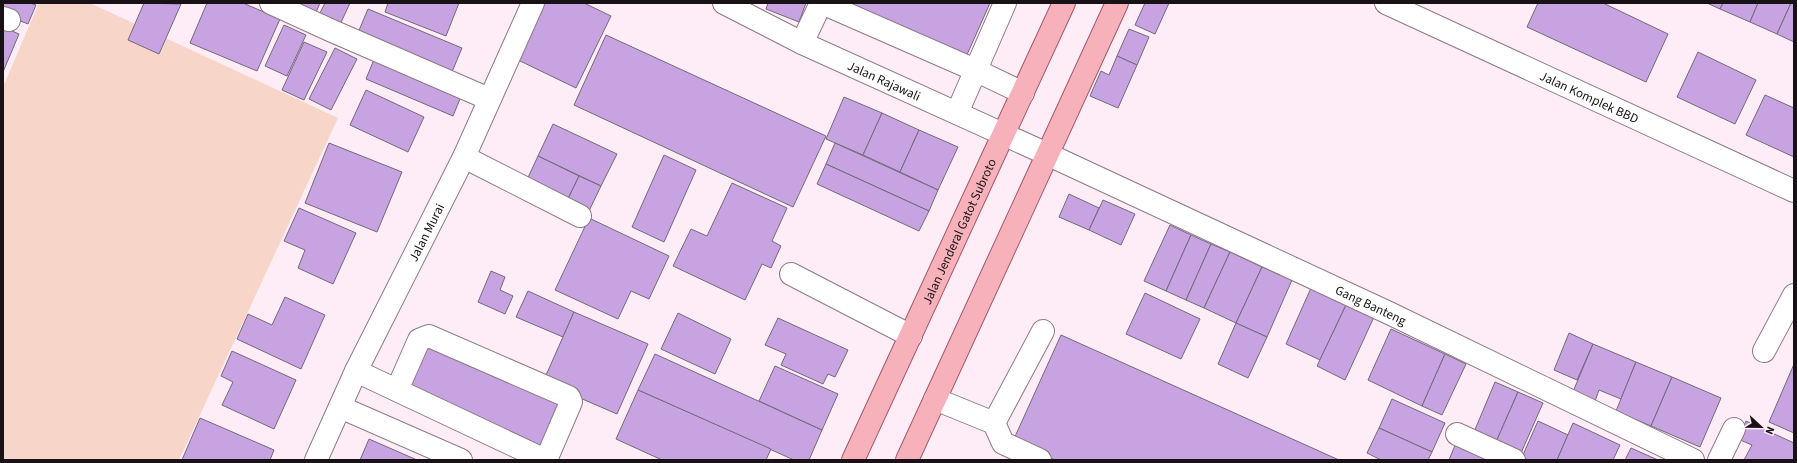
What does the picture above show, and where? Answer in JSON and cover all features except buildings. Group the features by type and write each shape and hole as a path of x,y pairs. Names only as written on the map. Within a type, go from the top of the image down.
{"main road":[{"name":"Jalan Jenderal Gatot Subroto","path":"854,460 1064,3"},
{"path":"907,460 1117,3"}],"street":[{"path":"272,3 330,30 489,98"},
{"name":"Jalan Murai","path":"316,460 356,371 464,157 489,98 534,3"},
{"name":"Jalan Rajawali","path":"724,3 802,43 1047,154"},
{"path":"802,43 822,3 975,70 1023,93"},
{"path":"957,113 1005,3"},
{"name":"Jalan Komplek BBD","path":"1386,3 1794,191"},
{"name":"Gang Banteng","path":"1047,154 1389,313 1693,460"},
{"path":"464,157 580,216"},
{"path":"791,274 911,336"},
{"path":"1764,351 1794,295"},
{"path":"994,423 1043,331"},
{"path":"356,371 546,460 571,402 569,397 429,336 419,340 397,390"},
{"path":"935,399 994,423 1003,443 1040,460"},
{"path":"340,407 461,460"},
{"path":"1719,460 1734,429"},
{"path":"1457,434 1514,460"}],"shaded area":[{"path":"39,3 90,3 338,118 179,460 3,460 3,87"}]}
